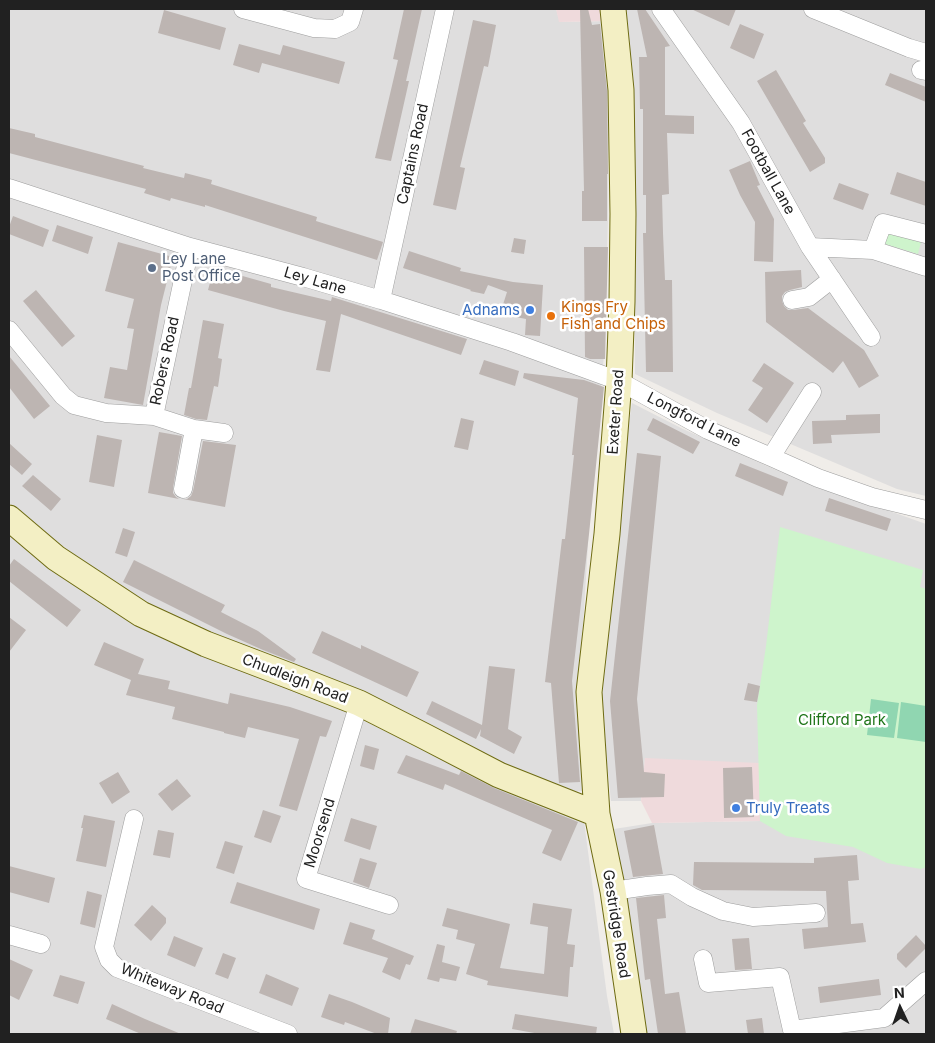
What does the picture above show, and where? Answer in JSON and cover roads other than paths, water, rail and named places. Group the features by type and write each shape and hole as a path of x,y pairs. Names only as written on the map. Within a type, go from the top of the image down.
{"main road":[{"name":"Exeter Road","path":"597,814 589,692 607,534 619,382 622,302 621,90 613,9"},
{"name":"Chudleigh Road","path":"10,523 56,558 141,614 206,644 359,703 499,775 597,814"},
{"name":"Gestridge Road","path":"597,814 612,891 634,1034"}],"street":[{"path":"243,9 314,28 335,29 350,22 354,9"},
{"name":"Captains Road","path":"381,300 445,9"},
{"name":"Football Lane","path":"661,9 740,123 810,246 871,337"},
{"path":"813,9 909,48 926,53"},
{"name":"Ley Lane","path":"9,188 190,247 303,276 381,300 512,342 619,382"},
{"path":"872,250 883,223 926,234"},
{"path":"810,246 872,250 926,266"},
{"name":"Robers Road","path":"9,330 63,396 74,405 106,413 154,416 190,247"},
{"path":"792,300 809,297 832,279"},
{"name":"Longford Lane","path":"619,382 708,430 818,478 872,498 926,510"},
{"path":"771,457 812,392"},
{"path":"154,416 194,429 224,433"},
{"path":"183,489 194,429"},
{"name":"Moorsend","path":"359,703 306,879 389,905"},
{"name":"Whiteway Road","path":"134,819 104,947 108,960 117,968 288,1034"},
{"path":"612,891 671,884 723,911 753,917 816,914"},
{"path":"9,935 41,944"},
{"path":"703,959 708,983 780,977 792,1030 884,1018 926,981"}],"place":[{"name":"Ley Lane Post Office","path":"152,268"},
{"name":"Adnams","path":"530,310"},
{"name":"Kings Fry Fish and Chips","path":"551,316"},
{"name":"Truly Treats","path":"736,808"}],"park label":[{"name":"Clifford Park","path":"842,720"}]}
